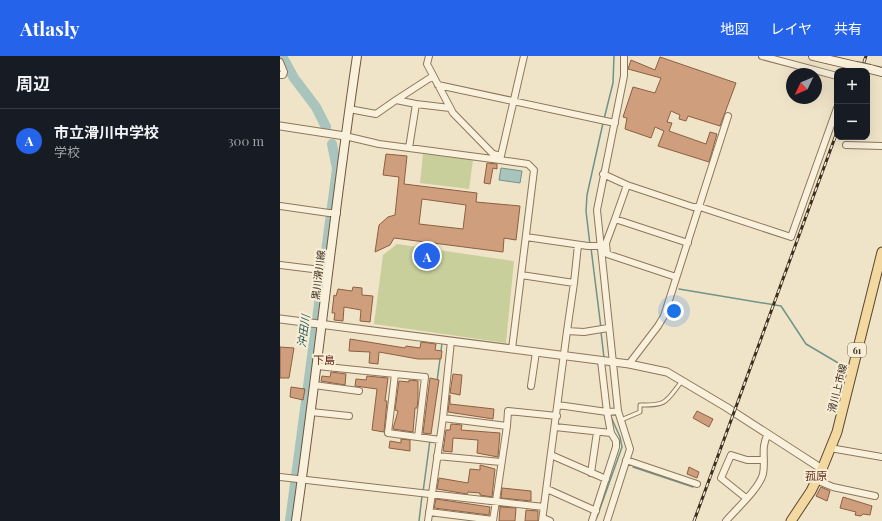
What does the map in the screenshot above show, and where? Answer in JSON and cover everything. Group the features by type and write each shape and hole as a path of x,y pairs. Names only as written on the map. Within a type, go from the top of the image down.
{"main road":[{"name":"黒川滑川線","path":"296,521 337,212 345,136 357,56"},
{"path":"814,56 882,72"},
{"name":"滑川上市線","path":"791,521 822,469 837,432 882,252"}],"street":[{"path":"423,56 450,108 493,154 500,158"},
{"path":"427,64 429,56"},
{"path":"500,158 524,56"},
{"path":"607,521 630,449 618,412 608,328 597,210 603,174 624,76 624,56"},
{"path":"762,56 834,75"},
{"path":"280,62 284,72 283,75 280,75"},
{"path":"349,109 376,114 433,76"},
{"path":"438,85 615,123"},
{"path":"396,100 450,108"},
{"path":"409,148 416,104"},
{"path":"629,364 664,316 728,116"},
{"path":"603,174 627,185 791,237 834,116"},
{"path":"280,126 345,136 379,144 500,158 528,164 534,170 512,349"},
{"path":"846,145 882,146"},
{"path":"627,185 606,243 607,254 676,277"},
{"path":"280,206 329,213 337,212"},
{"path":"615,219 688,243"},
{"path":"526,237 578,245 601,246"},
{"path":"550,521 543,519 544,507 565,356 578,245"},
{"path":"280,264 329,271"},
{"path":"521,275 574,283"},
{"path":"280,319 629,364 667,372 822,469"},
{"path":"567,331 584,332 608,328"},
{"path":"428,521 443,418 451,341"},
{"path":"531,386 536,352"},
{"path":"592,521 616,447 616,442 611,433 607,412 602,361"},
{"path":"317,366 425,377 418,437"},
{"path":"395,374 388,434 440,440"},
{"path":"314,385 359,391"},
{"path":"558,404 607,412 618,412"},
{"path":"429,512 493,521 508,411 557,416"},
{"path":"311,412 349,416"},
{"path":"443,418 506,426"},
{"path":"555,427 611,433"},
{"path":"592,473 597,432"},
{"path":"726,521 756,487 763,474 763,442 768,434"},
{"path":"830,448 882,457"},
{"path":"551,455 606,479"},
{"path":"746,498 721,478 731,455 747,460 763,460"},
{"path":"437,456 502,462"},
{"path":"626,460 696,484"},
{"path":"280,476 302,480 431,493 544,507"},
{"path":"816,480 833,487 875,496"},
{"path":"547,489 596,511"}],"lane":[{"path":"620,420 640,412 640,404 664,404 683,381"}],"green space":[{"path":"423,154 473,160 469,189 420,183"},
{"path":"397,244 514,261 506,343 374,324 383,255"}],"water":[{"path":"501,168 522,171 520,183 499,180"}],"building":[{"path":"660,57 736,83 720,126 688,116 686,121 679,119 680,115 671,111 667,122 672,123 669,131 706,144 710,132 717,134 709,162 658,146 664,131 655,127 651,138 625,129 627,118 623,117 633,87 655,93 661,78 628,69 631,60 655,70"},
{"path":"386,154 407,156 404,184 477,193 476,202 520,206 516,240 504,238 503,252 394,238 390,245 375,252 379,225 388,217 395,215 399,177 383,175","holes":["422,199 466,205 463,229 419,224"]},
{"path":"487,163 497,164 497,169 493,168 490,184 484,183"},
{"path":"353,287 362,288 362,295 373,296 370,322 360,321 361,310 344,307 343,321 334,320 335,313 332,313 334,295 336,296 338,289 352,291"},
{"path":"350,339 405,348 406,346 420,348 421,342 436,344 435,350 442,351 441,359 418,359 379,352 378,364 369,363 370,352 349,351"},
{"path":"280,347 294,348 289,378 280,378"},
{"path":"331,372 346,374 345,385 321,381 322,376 330,377"},
{"path":"453,374 462,375 460,395 450,393"},
{"path":"367,376 388,378 385,401 387,401 384,432 372,430 377,389 355,386 356,379 366,380"},
{"path":"430,378 439,380 431,434 423,433"},
{"path":"409,380 418,381 418,400 417,408 415,408 413,432 393,429 398,411 395,410 399,381 409,382"},
{"path":"291,387 305,389 303,400 290,397"},
{"path":"450,395 450,404 494,409 493,419 448,412"},
{"path":"697,411 713,419 709,427 693,418"},
{"path":"451,424 462,425 461,430 500,433 498,457 477,453 478,440 453,438 452,452 443,451 446,430 450,430"},
{"path":"401,439 410,440 410,451 389,448 390,441 401,443"},
{"path":"480,465 495,469 492,497 480,495 480,493 468,492 467,494 437,489 439,478 468,483 470,469 480,470"},
{"path":"689,467 699,472 697,478 687,474"},
{"path":"821,487 830,491 827,501 816,496"},
{"path":"502,488 531,491 531,501 501,498"},
{"path":"843,497 872,506 870,515 855,515 856,512 840,508"},
{"path":"436,499 490,507 489,515 434,508"},
{"path":"500,507 516,508 515,521 499,521"},
{"path":"526,510 538,511 538,521 525,521"}],"waterway":[{"name":"沖田川","path":"282,56 294,78 316,107 326,127"},
{"path":"604,119 613,83 614,56"},
{"path":"590,245 586,211 587,195 603,123"},
{"name":"沖田川","path":"290,521 337,169 332,144"},
{"path":"591,248 601,328"},
{"path":"679,289 781,306 806,344 845,367"},
{"path":"601,332 604,358"},
{"path":"441,351 442,343"},
{"path":"437,381 440,359"},
{"path":"597,517 622,447 620,437 611,417"},
{"path":"423,492 430,440"},
{"path":"633,467 693,487"},
{"path":"419,521 422,496"}],"railway":[{"path":"862,68 866,56"},
{"path":"694,521 834,140"}],"place":[{"name":"市立滑川中学校","path":"427,256"}],"district":[{"name":"下島","path":"324,359"},
{"name":"菰原","path":"816,475"}]}
